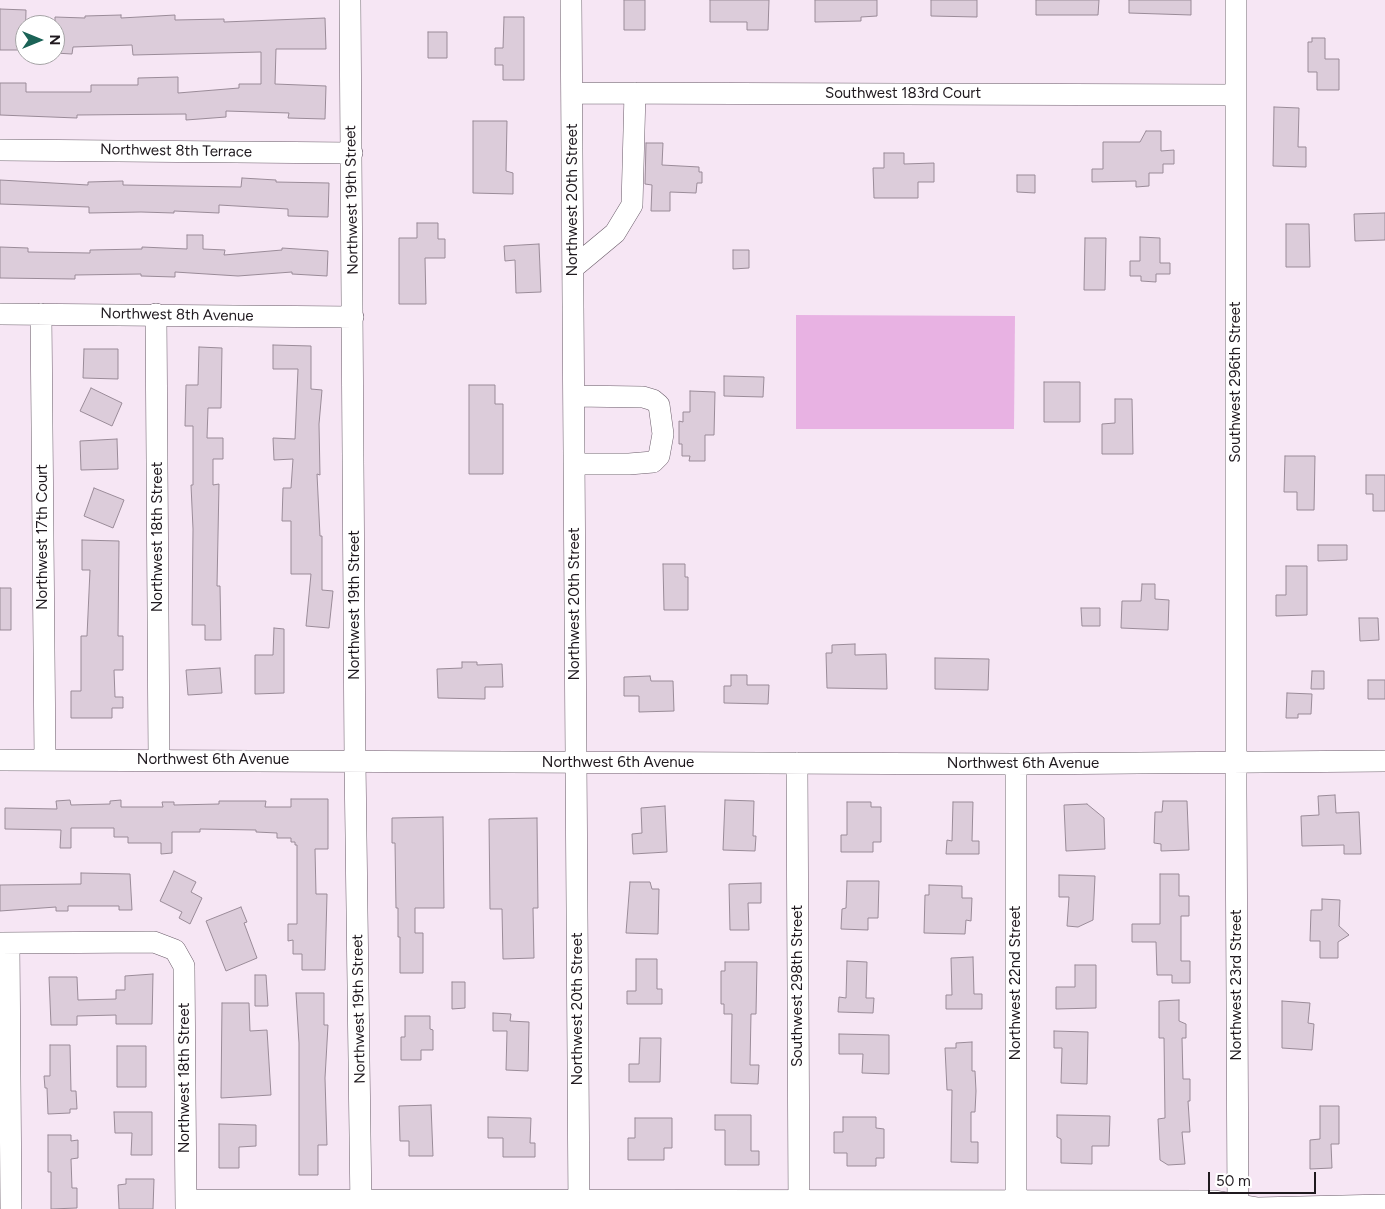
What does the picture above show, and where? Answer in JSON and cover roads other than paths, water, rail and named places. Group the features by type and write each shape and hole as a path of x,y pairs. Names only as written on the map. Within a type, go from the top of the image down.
{"street":[{"name":"Northwest 19th Street","path":"350,0 355,761 361,1205"},
{"name":"Northwest 20th Street","path":"571,0 579,1204"},
{"name":"Southwest 296th Street","path":"1236,0 1236,764"},
{"name":"Southwest 183rd Court","path":"572,93 1235,95"},
{"path":"573,268 615,233 632,205 635,93"},
{"name":"Northwest 8th Terrace","path":"0,150 352,153"},
{"name":"Northwest 8th Avenue","path":"0,314 353,317"},
{"name":"Northwest 17th Court","path":"41,314 44,760"},
{"name":"Northwest 18th Street","path":"156,314 159,760"},
{"path":"574,396 642,397 653,400 659,405 663,434 659,456 653,462 574,464"},
{"name":"Northwest 6th Avenue","path":"0,760 576,764 1236,764 1385,761"},
{"name":"Southwest 298th Street","path":"797,763 799,1204"},
{"name":"Northwest 22nd Street","path":"1016,764 1016,1205"},
{"name":"Northwest 23rd Street","path":"1236,764 1238,1207"},
{"path":"4,942 11,1209"},
{"name":"Northwest 18th Street","path":"4,942 154,942 175,950 184,966 186,1205"},
{"path":"186,1205 1016,1205 1215,1201 1238,1207 1258,1208 1385,1205"}]}
